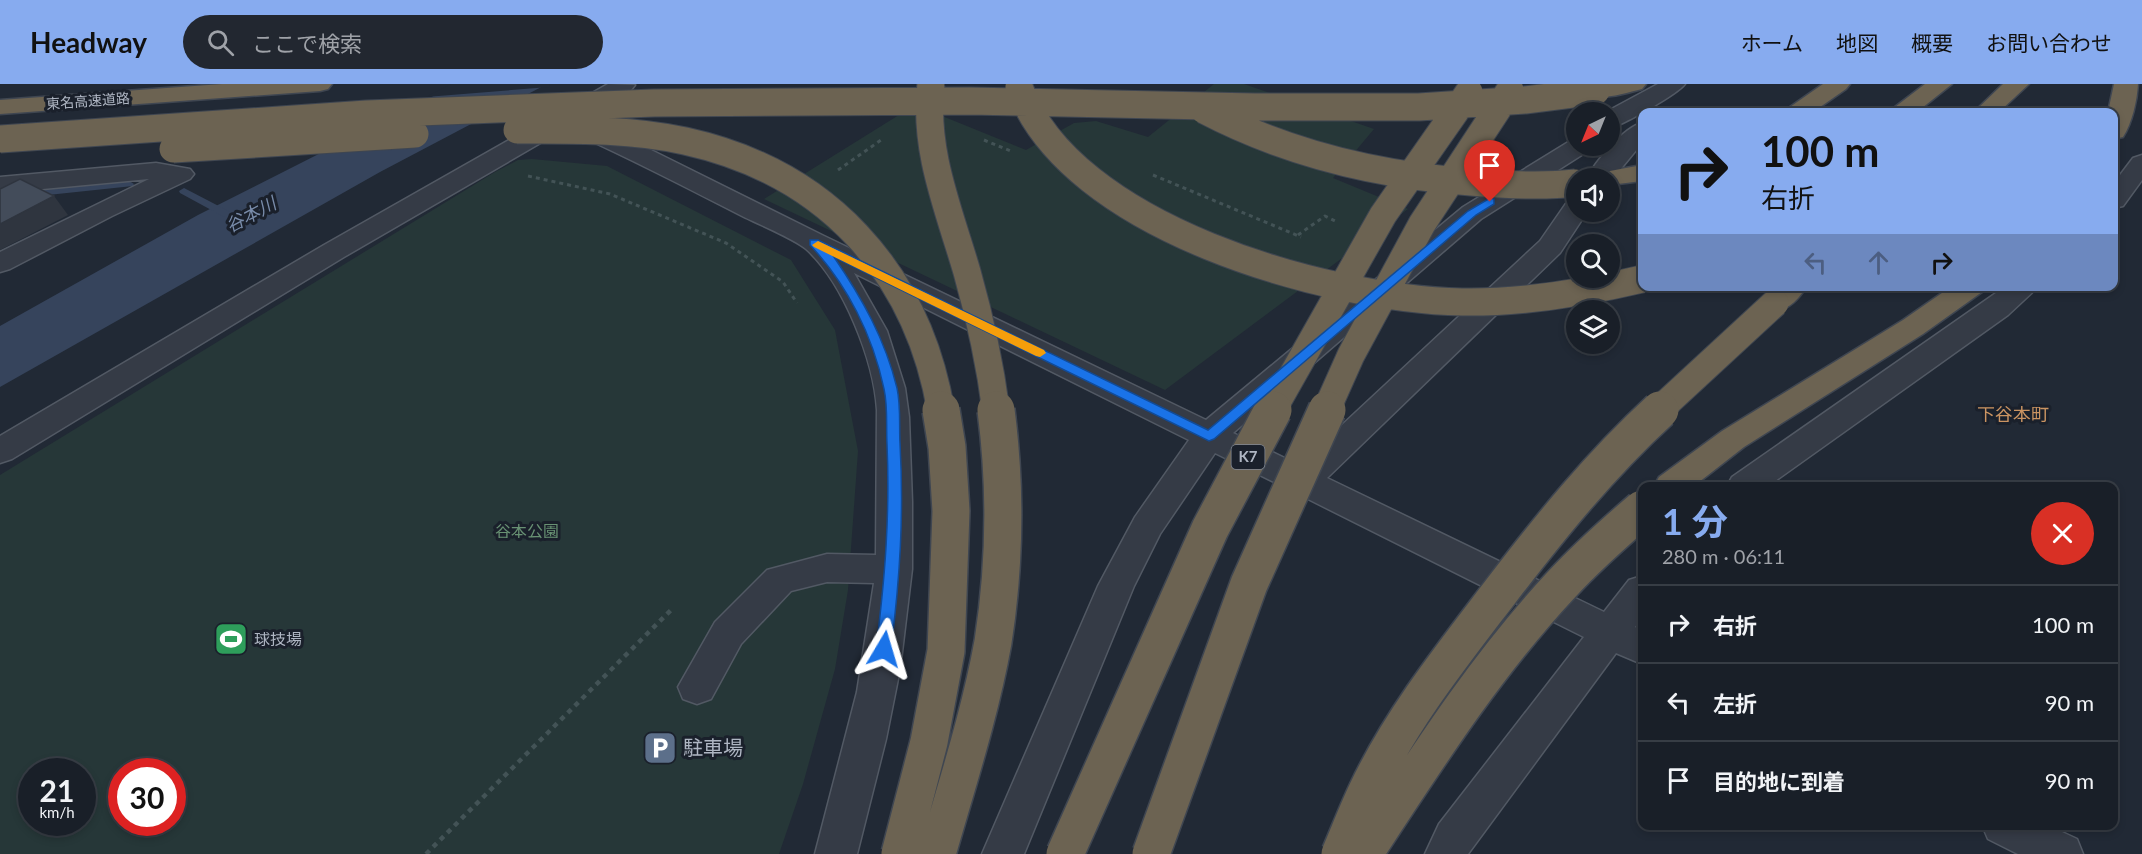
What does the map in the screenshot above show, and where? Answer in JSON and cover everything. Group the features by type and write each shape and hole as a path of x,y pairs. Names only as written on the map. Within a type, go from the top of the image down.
{"highway":[{"name":"東名高速道路","path":"0,107 320,84"},
{"path":"930,84 931,138 942,190 974,295 987,356 998,421 1004,485 997,612 985,677 937,854"},
{"path":"1019,84 1020,90 1049,140 1088,178 1139,212 1194,240 1258,265 1329,284 1403,298 1483,301 1548,298 1638,280"},
{"path":"1162,84 1228,124 1291,149 1358,168 1437,181 1504,185 1566,183"},
{"name":"K7","path":"1065,854 1210,529 1301,357 1383,215 1460,102 1476,84"},
{"path":"1151,854 1250,584 1351,355 1422,224 1515,84"},
{"path":"0,139 367,114 654,103 969,101 1255,107 1419,107 1525,100 1596,92 1634,84"},
{"path":"1804,108 1838,84"},
{"path":"1909,108 1940,84"},
{"path":"1990,108 2017,84"},
{"path":"2118,120 2125,98 2126,84"},
{"path":"0,158 489,130 564,129 638,133 663,137 736,156 794,183 831,208 870,246 900,292 916,325 932,364 944,414 951,467 951,558 944,673 900,854"},
{"path":"1620,176 1638,174"},
{"path":"1340,854 1368,790 1404,726 1454,652 1554,521 1628,439 1788,291"},
{"path":"1676,482 1733,439 1913,327 1964,291"},
{"path":"1364,854 1420,767 1485,676 1582,562 1638,512"}],"street":[{"path":"0,451 622,85"},
{"path":"1620,112 1662,97"},
{"path":"561,119 630,149 814,242 1626,641"},
{"path":"1607,168 1638,134"},
{"path":"1004,854 1116,586 1147,526 1209,436 1472,213 1566,154"},
{"path":"2118,195 2142,163"},
{"path":"0,185 156,171 181,174 103,210 0,264"},
{"path":"1158,854 1205,681 1246,574 1302,482 1550,248 1567,222"},
{"path":"814,242 830,259 858,301 877,345 891,391 896,503 894,569 881,669 836,854"},
{"path":"1750,482 2019,291"},
{"path":"697,687 728,633 780,580 827,568 894,569"},
{"path":"1446,854 1454,838 1626,641 1638,603"},
{"path":"2013,830 2062,854"}],"path":[{"path":"522,175 610,194 726,243 783,282 797,303"},
{"path":"426,854 671,610"}],"green space":[{"path":"1214,84 1244,84 1374,129 1333,178 1408,209 1165,390 764,199 915,105 1026,150 1074,123 1096,121 1148,137"},
{"name":"谷本公園","path":"532,159 607,166 791,260 835,330 858,451 848,590 835,669 803,784 779,854 0,854 0,475 518,160"}],"water":[{"name":"谷本川","path":"457,84 547,84 380,172 0,387 0,326 198,215"}],"pier":[{"path":"451,84 550,84 549,87 426,97"}],"building":[{"path":"20,179 54,196 0,224 0,189"}],"waterway":[{"path":"29,194 129,184"},
{"name":"谷本川","path":"184,191 230,216"}],"slow traffic":[{"path":"818,245 1040,353"}],"place":[{"name":"球技場","path":"231,639"},
{"name":"駐車場","path":"660,748"}],"district":[{"name":"下谷本町","path":"2013,415"}],"route":[{"path":"884,649 894,569 896,503 891,391 877,345 858,301 830,259 814,242 1209,436 1472,213 1490,202"}]}
